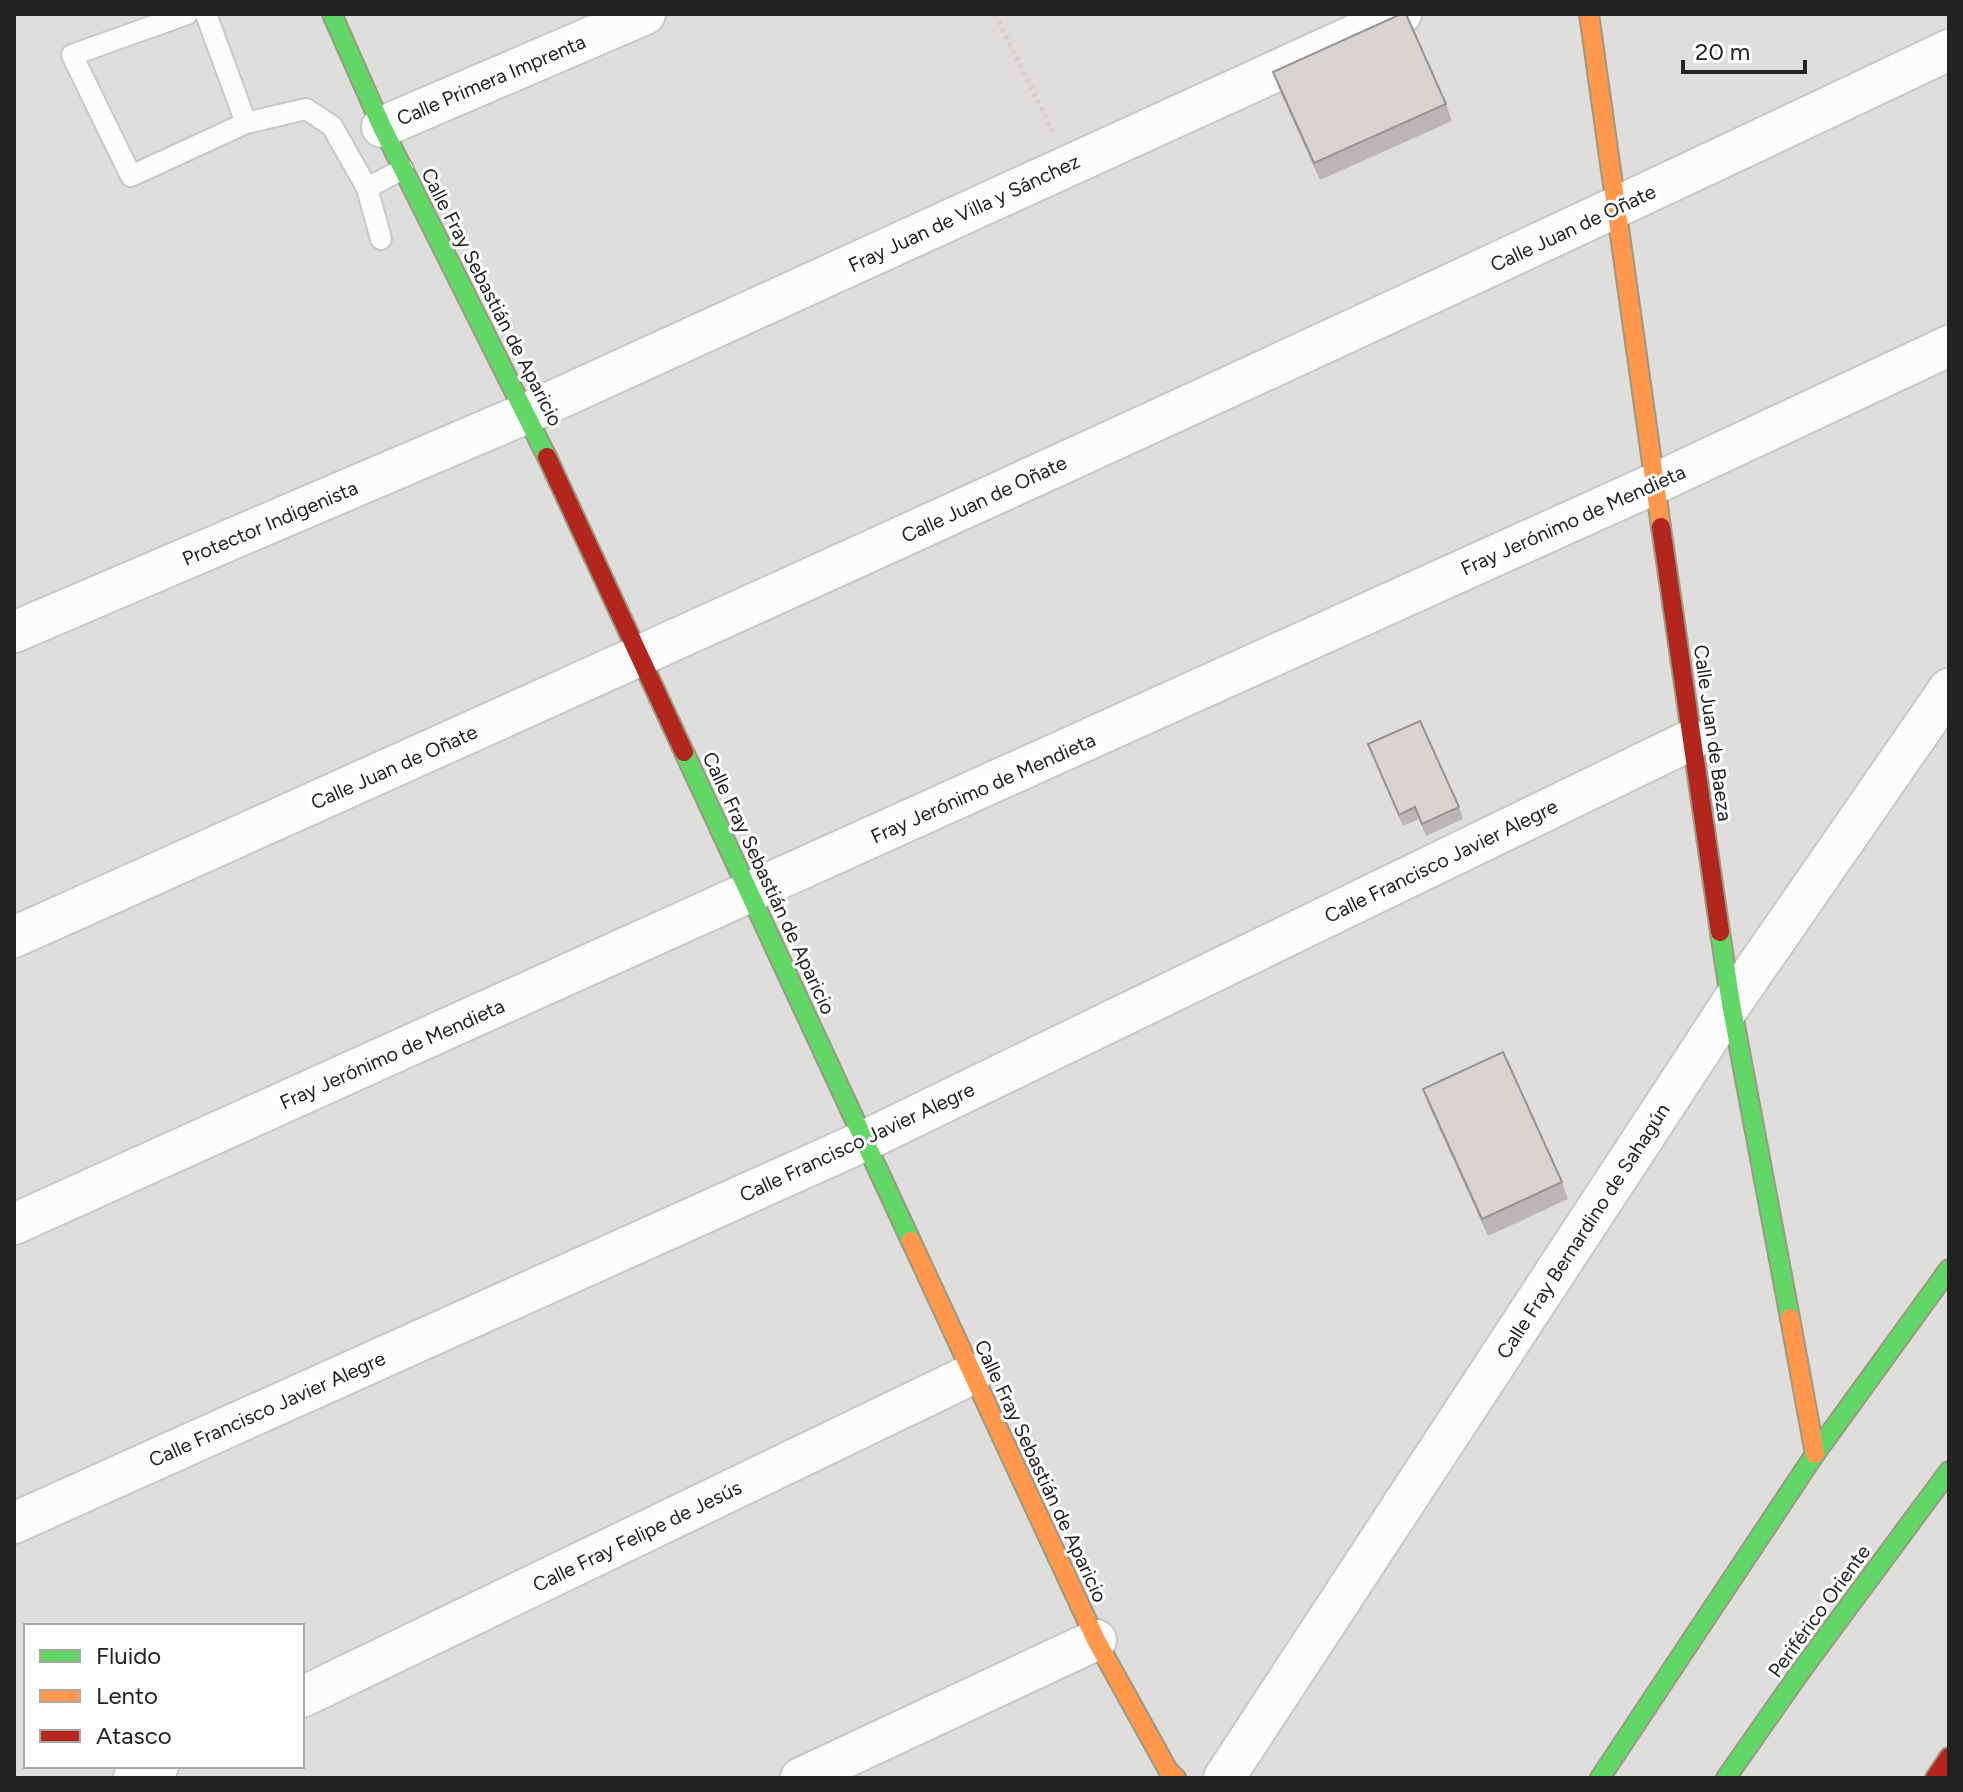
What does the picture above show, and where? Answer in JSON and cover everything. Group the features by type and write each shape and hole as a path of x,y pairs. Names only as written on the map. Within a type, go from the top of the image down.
{"main road":[{"name":"Calle Fray Sebastián de Aparicio","path":"332,14 382,127 527,413 1096,1640 1171,1775"},
{"name":"Calle Juan de Baeza","path":"1589,14 1731,1004 1815,1454"},
{"path":"1600,1778 1815,1454 1949,1269"},
{"name":"Periférico Oriente","path":"1726,1778 1949,1471"},
{"path":"1935,1778 1949,1757"}],"street":[{"name":"Calle Primera Imprenta","path":"382,127 645,14"},
{"name":"Fray Juan de Villa y Sánchez","path":"527,413 1401,14"},
{"name":"Calle Juan de Oñate","path":"14,937 641,657 1616,208 1949,50"},
{"name":"Fray Jerónimo de Mendieta","path":"14,1224 1656,483 1949,346"},
{"name":"Protector Indigenista","path":"14,632 527,413"},
{"name":"Calle Fray Bernardino de Sahagún","path":"1224,1778 1731,1004 1949,689"},
{"name":"Calle Francisco Javier Alegre","path":"14,1523 864,1141 1691,740"},
{"name":"Calle Fray Felipe de Jesús","path":"304,1696 972,1374"},
{"path":"801,1778 1096,1640"},
{"path":"134,1778 154,1768"}],"lane":[{"path":"187,14 72,55 131,176 246,123 306,109 332,126 367,188 381,239"},
{"path":"206,14 246,123"},
{"path":"367,188 403,169"}],"path":[{"path":"995,14 1070,165"}],"shaded area":[{"path":"14,14 1949,14 1949,1778 14,1778"}],"building":[{"path":"1406,14 1446,104 1314,163 1273,72"},
{"path":"1420,721 1459,807 1422,824 1415,807 1399,815 1368,744"},
{"path":"1503,1052 1562,1182 1482,1219 1423,1089"}],"traffic: fast":[{"path":"332,14 382,127 547,457"},
{"path":"684,752 911,1241"},
{"path":"1720,932 1790,1318"},
{"path":"1600,1778 1815,1454 1949,1269"},
{"path":"1726,1778 1949,1471"}],"traffic: slow":[{"path":"1589,14 1661,527"},
{"path":"911,1241 1096,1640 1168,1770 1176,1778"},
{"path":"1790,1318 1815,1454"}],"traffic: jam":[{"path":"547,457 684,752"},
{"path":"1661,527 1720,932"},
{"path":"1935,1778 1949,1757"}]}
